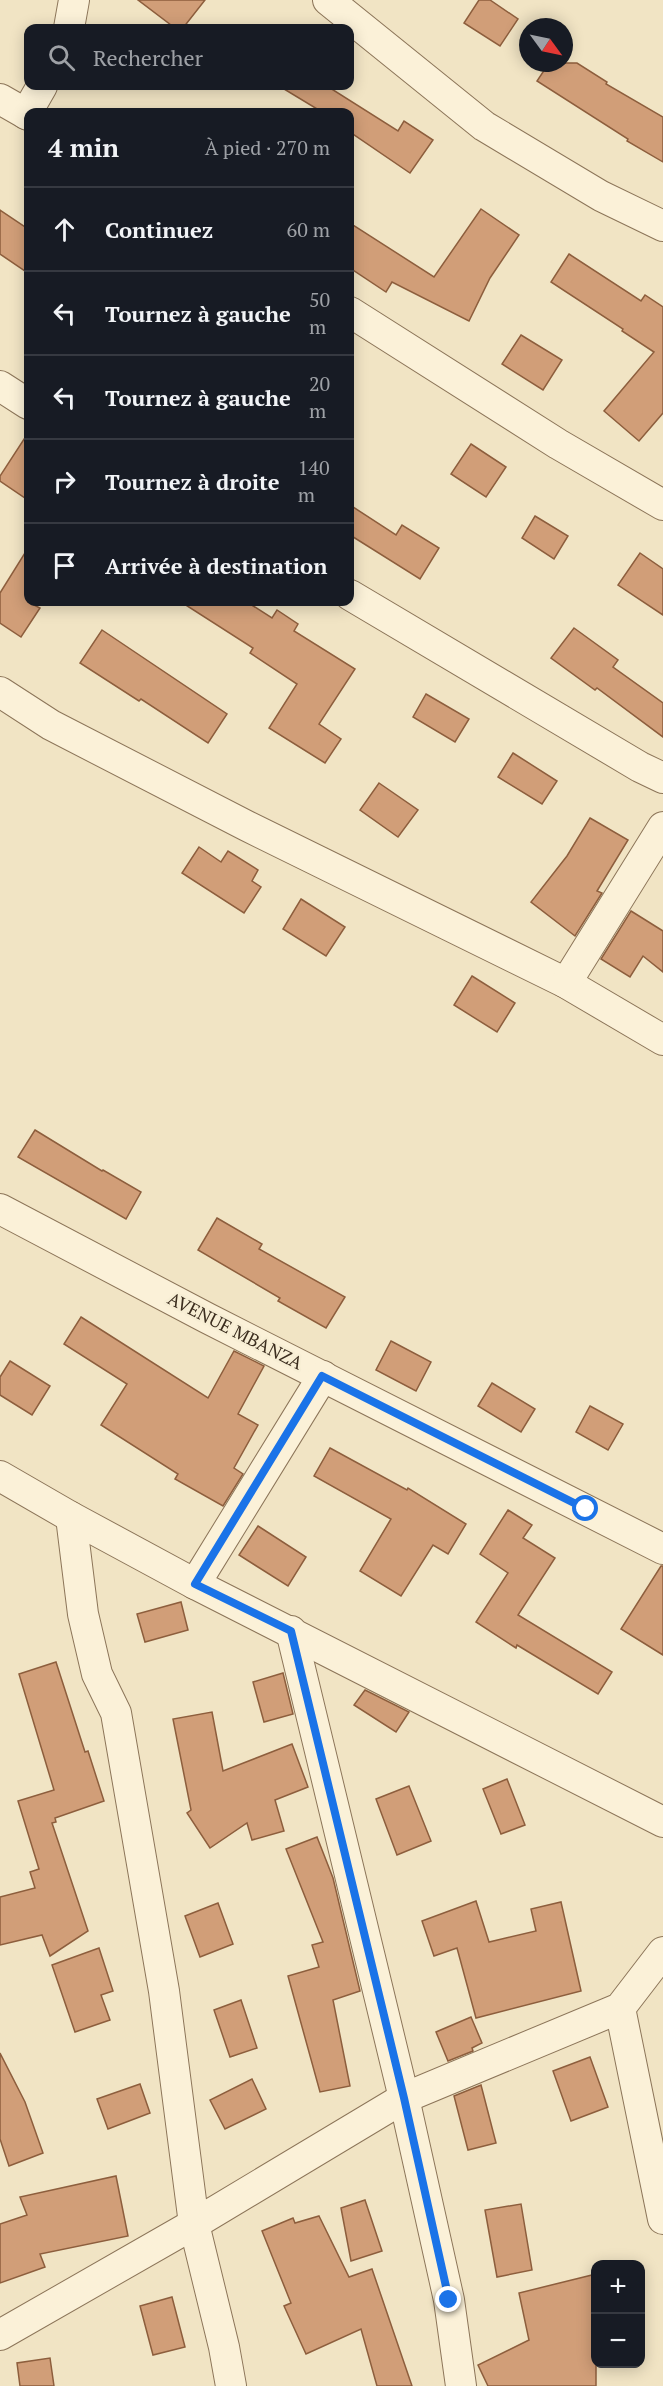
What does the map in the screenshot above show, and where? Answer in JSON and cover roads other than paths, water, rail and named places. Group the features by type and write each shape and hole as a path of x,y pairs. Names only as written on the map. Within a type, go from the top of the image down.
{"street":[{"path":"70,24 74,0"},
{"path":"328,0 484,126 601,196 663,226"},
{"path":"31,108 40,90"},
{"path":"0,99 24,113"},
{"path":"354,315 558,444 663,505"},
{"path":"0,386 24,401"},
{"path":"354,597 640,767 663,778"},
{"path":"0,692 51,725 237,821 566,983 663,1040"},
{"path":"566,983 663,827"},
{"name":"AVENUE MBANZA","path":"0,1209 207,1318 663,1549"},
{"path":"195,1584 322,1376"},
{"path":"0,1476 71,1518 195,1584 663,1822"},
{"path":"71,1518 83,1614 97,1674 116,1713 164,1991 194,2224 224,2347 231,2386"},
{"path":"291,1631 404,2098 449,2300 461,2386"},
{"path":"0,2335 194,2224 404,2098 620,2008 663,1952"},
{"path":"620,2008 663,2219"}]}
